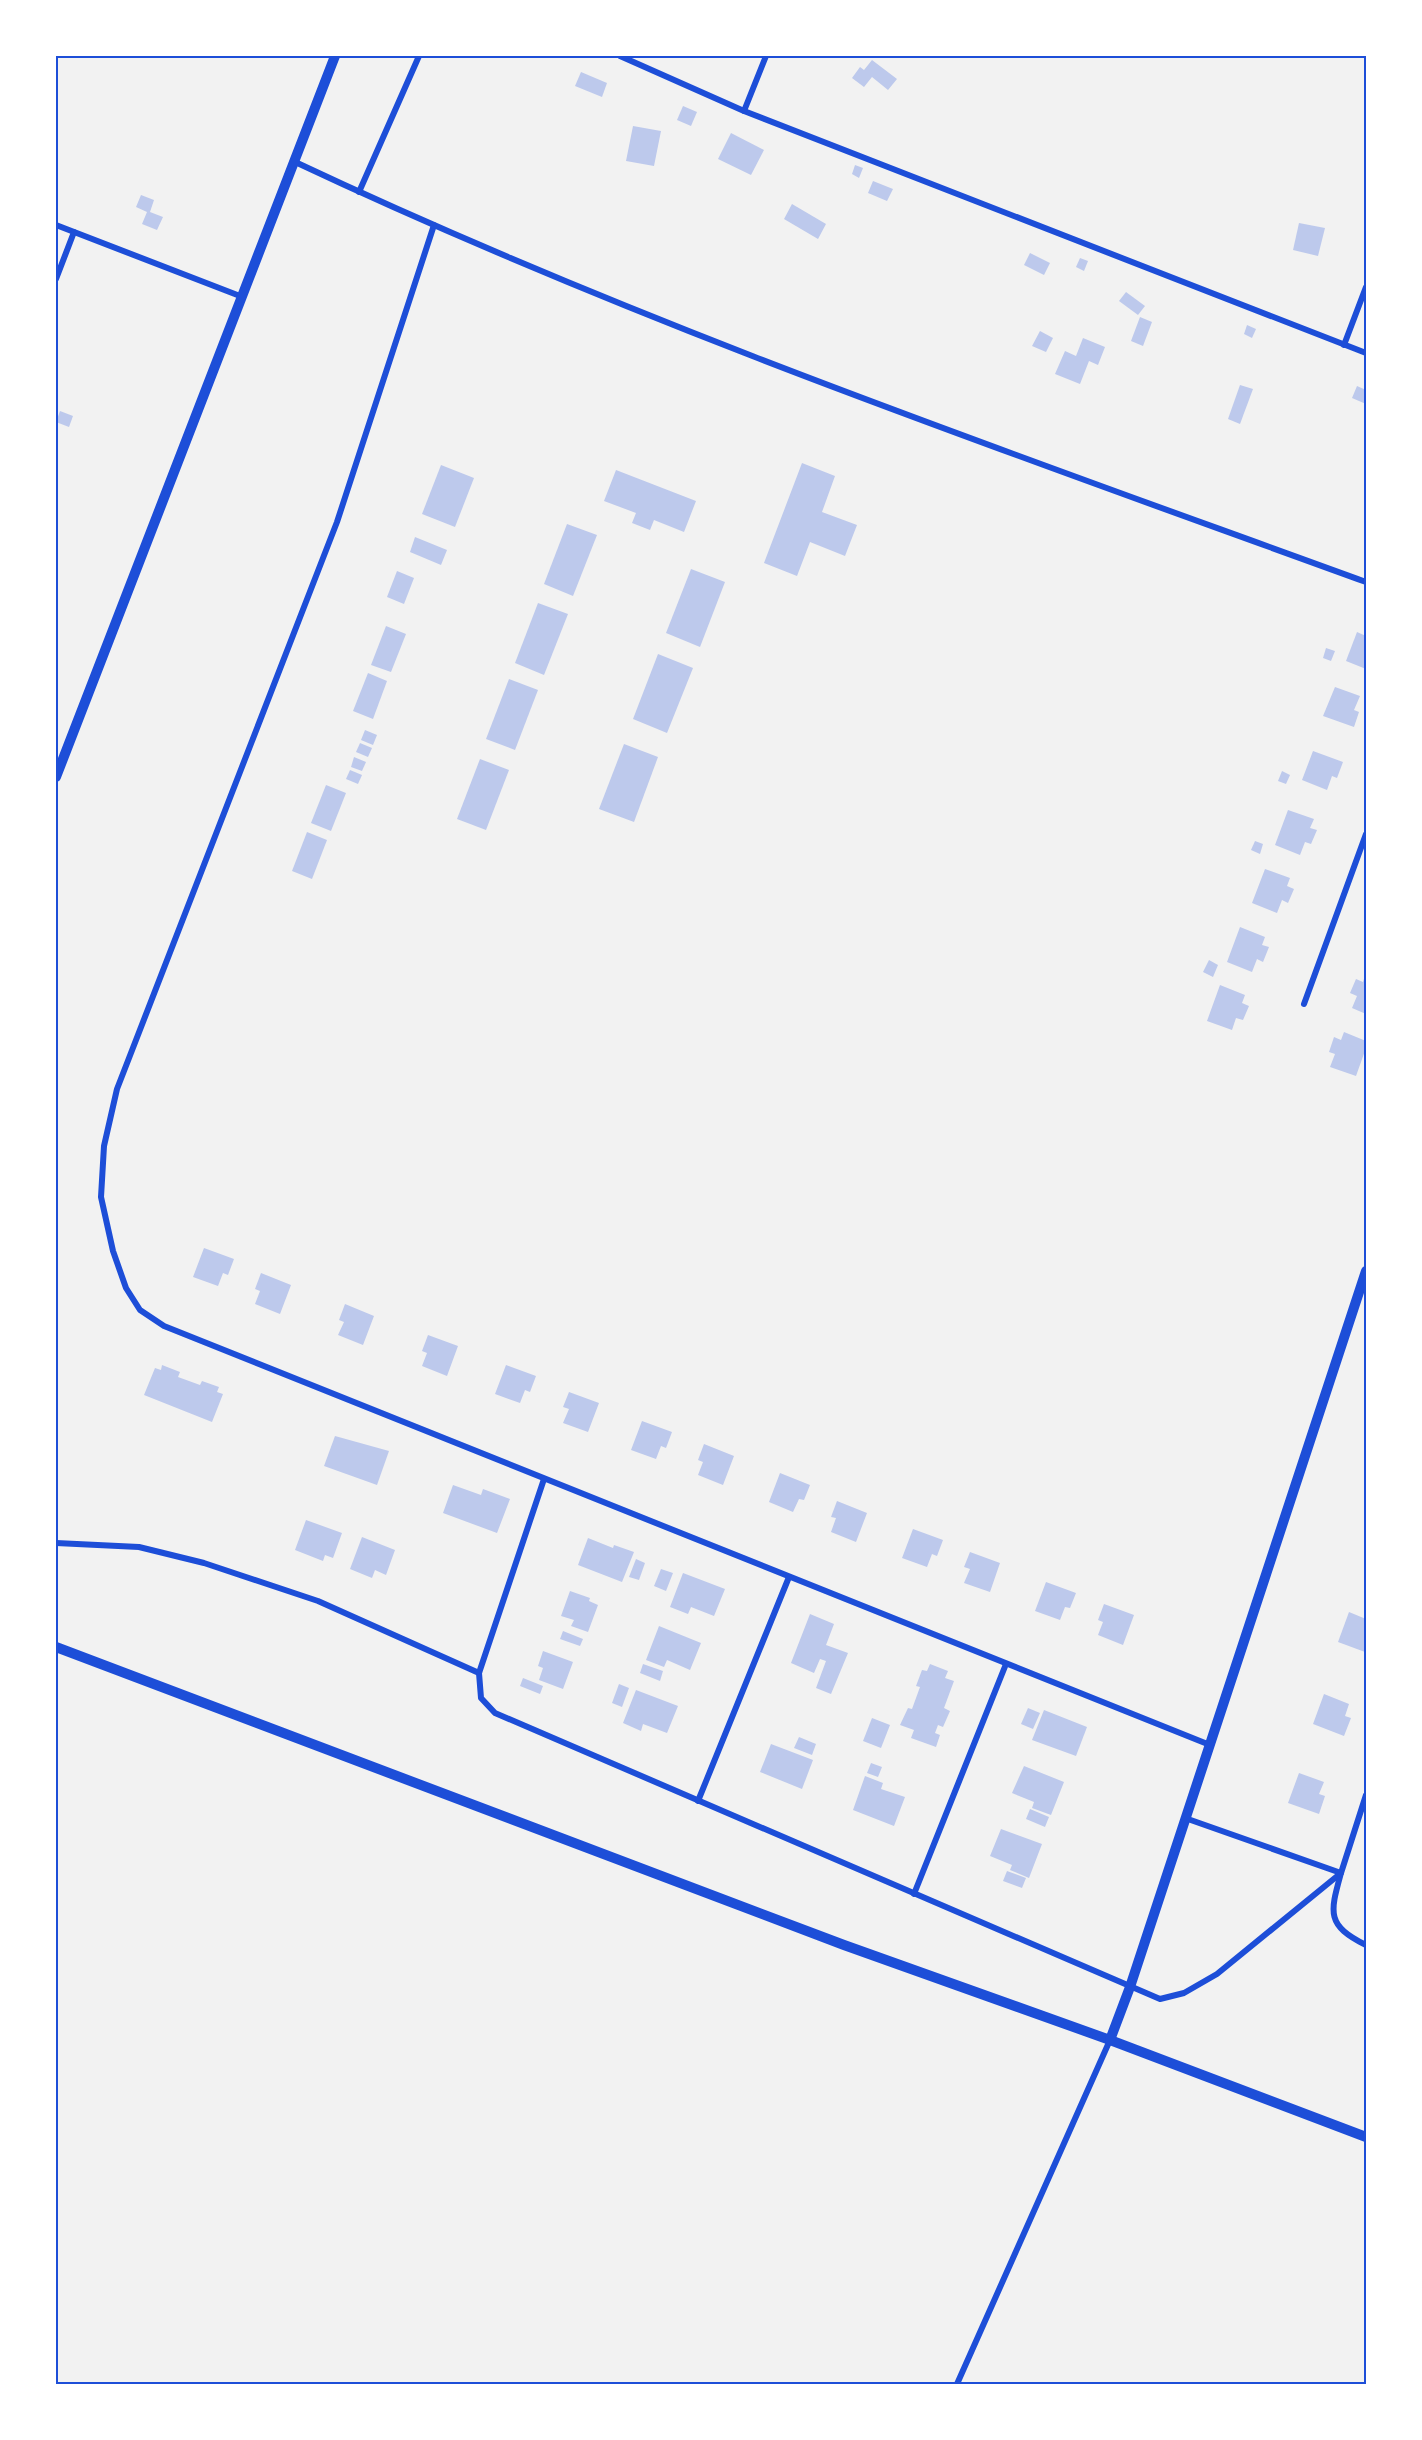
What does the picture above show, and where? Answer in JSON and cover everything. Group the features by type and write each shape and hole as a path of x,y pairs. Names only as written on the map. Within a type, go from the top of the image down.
{"street":[{"path":"56,777 240,296 335,56"},
{"path":"359,192 419,56"},
{"path":"620,56 744,111 1366,353"},
{"path":"744,111 766,56"},
{"path":"293,161 434,225 797,374 1366,582"},
{"path":"56,225 240,296"},
{"path":"434,225 337,522 117,1089 104,1146 101,1197 126,1288 140,1310 164,1326 1210,1745"},
{"path":"56,279 74,232"},
{"path":"1344,345 1366,287"},
{"path":"1304,1004 1366,834"},
{"path":"957,2385 1110,2040 1130,1987 1366,1271"},
{"path":"544,1479 479,1673 481,1698 495,1713 1160,1999 1184,1994 1217,1974 1341,1873"},
{"path":"56,1543 139,1546 204,1563 318,1601 479,1673"},
{"path":"698,1801 789,1577"},
{"path":"56,1647 844,1945 1110,2040 1366,2137"},
{"path":"914,1894 1006,1664"},
{"path":"1366,1796 1334,1900 1334,1919 1343,1933 1366,1945"},
{"path":"1185,1818 1341,1873"}],"building":[{"path":"872,60 897,79 888,90 872,77 864,87 852,78 860,67 864,70"},
{"path":"581,72 607,83 602,97 575,86"},
{"path":"683,106 697,112 691,126 677,120"},
{"path":"633,126 661,131 654,166 626,161"},
{"path":"731,133 764,150 751,175 718,159"},
{"path":"855,165 863,168 859,178 852,174"},
{"path":"873,181 893,189 887,201 868,193"},
{"path":"141,195 154,200 150,212 163,217 157,230 142,224 147,212 136,207"},
{"path":"792,204 826,224 818,239 784,219"},
{"path":"1299,223 1325,228 1318,256 1293,250"},
{"path":"1030,253 1050,263 1044,275 1024,265"},
{"path":"1080,258 1088,261 1084,271 1076,267"},
{"path":"1126,292 1145,306 1138,315 1119,301"},
{"path":"1140,317 1152,322 1143,346 1131,341"},
{"path":"1247,325 1256,329 1252,338 1244,334"},
{"path":"1040,331 1053,338 1046,352 1032,346"},
{"path":"1083,338 1105,347 1098,365 1089,361 1080,384 1055,374 1065,351 1076,356"},
{"path":"1240,385 1253,389 1240,424 1228,419"},
{"path":"1357,386 1366,390 1366,404 1352,398"},
{"path":"60,411 73,416 69,427 56,422"},
{"path":"802,463 835,476 822,512 857,525 845,556 810,542 797,576 764,563"},
{"path":"441,465 474,478 455,527 422,514"},
{"path":"616,470 696,501 684,532 654,520 650,530 632,523 636,513 604,501"},
{"path":"567,524 597,535 573,596 544,584"},
{"path":"415,537 447,550 441,565 410,552"},
{"path":"691,569 725,582 700,647 666,633"},
{"path":"397,571 414,578 404,604 387,597"},
{"path":"538,603 568,614 544,675 515,663"},
{"path":"386,626 406,634 391,672 371,665"},
{"path":"1357,632 1366,636 1366,669 1346,661"},
{"path":"1326,648 1335,651 1331,661 1323,658"},
{"path":"658,654 693,668 667,733 633,719"},
{"path":"368,673 387,681 373,719 353,711"},
{"path":"509,679 538,690 515,750 486,739"},
{"path":"1335,687 1360,696 1354,710 1359,712 1354,727 1323,716"},
{"path":"365,730 377,735 373,745 361,740"},
{"path":"360,743 372,748 368,757 356,752"},
{"path":"624,744 658,757 634,822 599,809"},
{"path":"1313,751 1343,762 1337,778 1332,776 1327,790 1302,780"},
{"path":"354,757 366,762 362,771 351,767"},
{"path":"480,759 509,770 486,830 457,819"},
{"path":"350,770 362,775 358,784 346,779"},
{"path":"1282,771 1290,775 1286,784 1278,781"},
{"path":"326,785 346,793 331,831 311,823"},
{"path":"1288,810 1314,819 1310,828 1317,830 1311,844 1305,842 1300,855 1275,845"},
{"path":"307,832 327,840 312,879 292,871"},
{"path":"1255,841 1263,844 1260,854 1251,850"},
{"path":"1265,869 1290,878 1287,886 1294,889 1288,903 1282,900 1277,913 1252,903"},
{"path":"1240,927 1265,937 1262,945 1269,947 1263,962 1257,959 1252,972 1227,962"},
{"path":"1209,960 1218,965 1213,977 1203,972"},
{"path":"1366,972 1366,1014 1352,1008 1357,996 1350,993 1356,979 1363,982"},
{"path":"1220,985 1245,995 1242,1003 1249,1006 1243,1020 1236,1018 1232,1030 1207,1021"},
{"path":"1344,1032 1366,1041 1366,1048 1356,1076 1330,1067 1335,1054 1329,1052 1334,1037 1341,1040"},
{"path":"204,1248 234,1259 228,1275 223,1273 218,1286 193,1277"},
{"path":"261,1273 291,1285 280,1314 255,1304 260,1291 255,1289"},
{"path":"345,1304 374,1316 363,1345 338,1335 344,1322 339,1320"},
{"path":"428,1335 458,1346 447,1376 422,1366 427,1353 422,1351"},
{"path":"162,1365 180,1372 178,1377 200,1385 202,1381 219,1387 217,1392 223,1394 212,1422 144,1395 155,1368 161,1370"},
{"path":"506,1365 536,1376 530,1392 525,1390 520,1403 495,1394"},
{"path":"569,1392 599,1403 588,1432 563,1423 569,1409 563,1407"},
{"path":"642,1421 672,1432 666,1448 661,1446 656,1459 631,1450"},
{"path":"335,1436 389,1451 377,1485 324,1466"},
{"path":"704,1444 734,1456 723,1485 698,1475 703,1462 698,1460"},
{"path":"780,1473 810,1485 804,1500 799,1499 793,1512 769,1502"},
{"path":"453,1485 481,1495 483,1489 510,1499 497,1533 443,1513"},
{"path":"837,1501 867,1513 856,1542 831,1532 836,1518 831,1517"},
{"path":"306,1520 342,1533 333,1558 325,1555 323,1561 295,1550"},
{"path":"913,1529 943,1540 937,1556 932,1554 927,1567 902,1558"},
{"path":"362,1537 395,1550 386,1575 375,1570 372,1578 350,1569"},
{"path":"588,1538 613,1548 614,1545 634,1552 622,1582 578,1565"},
{"path":"970,1552 1000,1563 990,1592 964,1583 970,1569 964,1567"},
{"path":"636,1559 645,1563 639,1580 629,1577"},
{"path":"661,1569 673,1573 666,1591 654,1586"},
{"path":"683,1573 725,1589 714,1616 691,1607 688,1614 670,1607"},
{"path":"1046,1582 1076,1593 1070,1608 1065,1607 1060,1620 1035,1611"},
{"path":"570,1591 590,1598 589,1601 598,1605 588,1632 571,1626 574,1620 561,1616"},
{"path":"1104,1604 1134,1615 1123,1645 1098,1635 1103,1622 1098,1620"},
{"path":"1349,1612 1366,1619 1365,1652 1338,1642"},
{"path":"810,1614 834,1624 826,1645 848,1653 831,1694 816,1688 826,1661 820,1659 814,1673 791,1663"},
{"path":"659,1626 701,1643 690,1670 667,1660 664,1667 646,1660"},
{"path":"563,1631 583,1639 580,1646 560,1639"},
{"path":"543,1651 573,1662 563,1689 539,1680 543,1668 538,1666"},
{"path":"643,1664 663,1671 660,1681 640,1673"},
{"path":"930,1664 948,1671 945,1678 954,1681 944,1708 950,1711 943,1727 938,1725 935,1733 940,1735 936,1747 911,1738 914,1730 900,1725 908,1708 912,1709 920,1687 916,1686 922,1670 927,1671"},
{"path":"523,1678 543,1686 540,1694 520,1686"},
{"path":"619,1684 629,1688 622,1707 612,1703"},
{"path":"636,1690 678,1706 667,1733 643,1724 641,1731 623,1723"},
{"path":"1324,1694 1349,1704 1345,1716 1351,1718 1344,1736 1313,1724"},
{"path":"1028,1708 1040,1713 1033,1729 1021,1724"},
{"path":"1044,1710 1087,1727 1076,1756 1032,1740"},
{"path":"872,1718 890,1725 881,1748 863,1741"},
{"path":"799,1737 816,1744 812,1755 794,1748"},
{"path":"771,1744 813,1760 802,1789 760,1772"},
{"path":"871,1763 882,1767 878,1777 867,1773"},
{"path":"1024,1766 1064,1782 1051,1815 1032,1808 1034,1802 1012,1793"},
{"path":"1299,1773 1324,1782 1319,1794 1325,1796 1319,1814 1288,1803"},
{"path":"865,1776 883,1783 881,1789 905,1797 894,1826 853,1810"},
{"path":"1030,1809 1049,1817 1045,1827 1026,1819"},
{"path":"1001,1829 1042,1844 1029,1878 1010,1870 1012,1865 990,1856"},
{"path":"1007,1871 1026,1878 1022,1888 1003,1881"}]}
